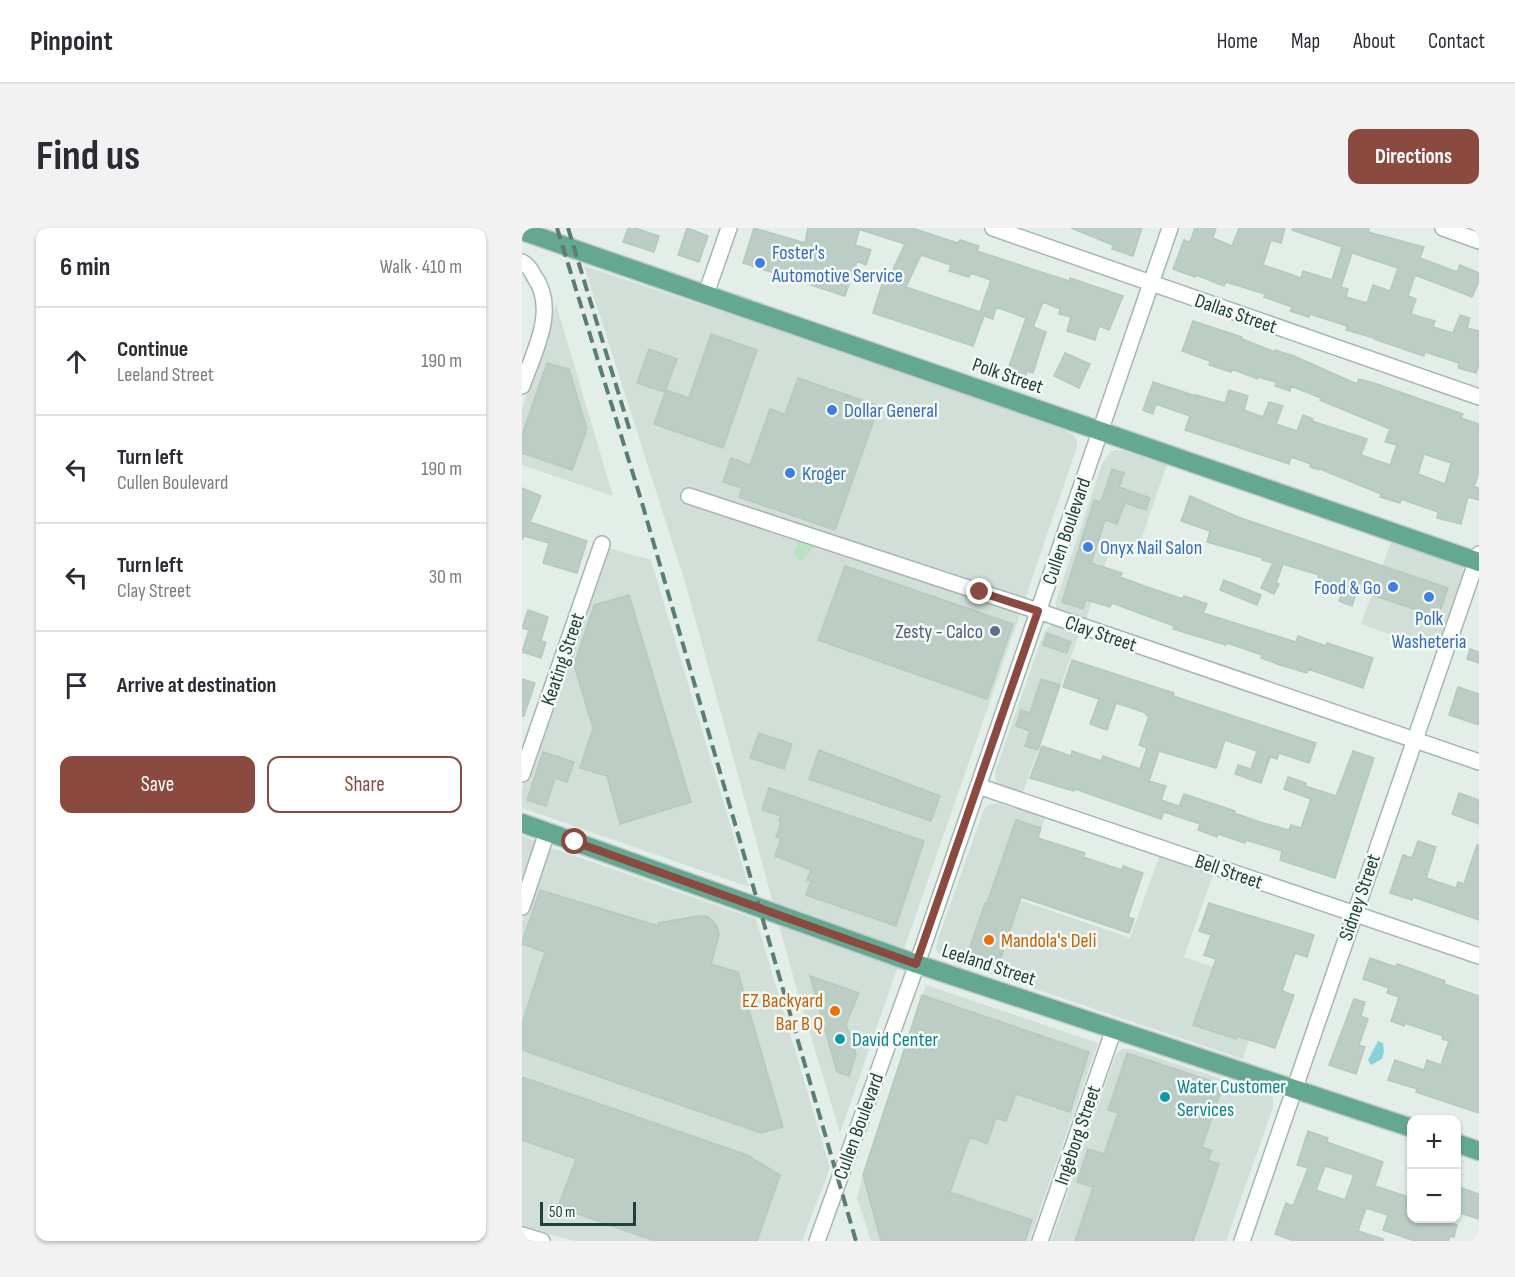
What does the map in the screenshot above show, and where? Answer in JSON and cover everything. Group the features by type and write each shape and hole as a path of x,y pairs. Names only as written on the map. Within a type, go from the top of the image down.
{"main road":[{"name":"Polk Street","path":"522,231 1478,559"},
{"name":"Leeland Street","path":"522,823 916,964 1407,1126"},
{"path":"1461,1145 1479,1151"}],"street":[{"path":"706,294 729,228"},
{"name":"Dallas Street","path":"993,228 1479,398"},
{"name":"Cullen Boulevard","path":"817,1241 916,964 1170,228"},
{"path":"1443,228 1479,241"},
{"path":"522,262 527,265 541,285 545,306 543,325 522,386"},
{"name":"Clay Street","path":"689,496 1038,611 1479,762"},
{"name":"Keating Street","path":"522,774 602,544"},
{"name":"Sidney Street","path":"1242,1241 1353,914 1478,559"},
{"name":"Bell Street","path":"978,786 1479,957"},
{"path":"522,907 547,832"},
{"name":"Ingeborg Street","path":"1040,1241 1114,1029"},
{"path":"522,1235 542,1241"}],"shaded area":[{"path":"584,266 769,327 1063,429 1077,440 1077,447 994,690 840,1133 795,983 685,582"},
{"path":"556,304 613,496 522,465 522,409"},
{"path":"1116,450 1167,464 1138,549 1113,541 1085,622 1058,612 1056,601 1102,464 1110,452"},
{"path":"1391,542 1463,568 1437,651 1361,624"},
{"path":"605,547 651,560 749,887 522,808 522,788"},
{"path":"1055,625 1079,634 1022,795 1001,788 996,782 995,772 1044,632"},
{"path":"996,803 1045,818 1017,899 1130,938 1159,857 1213,875 1184,957 1267,985 1243,1059 940,957 936,949 938,939 984,809"},
{"path":"522,836 536,841 522,890"},
{"path":"549,847 756,919 830,1168 802,1241 575,1241 522,1227 522,923 545,850"},
{"path":"926,985 1098,1043 1029,1241 871,1241 857,1198"},
{"path":"1122,1049 1131,1049 1270,1095 1273,1098 1273,1108 1226,1241 1051,1241 1116,1054"}],"green space":[{"path":"799,540 815,546 802,560 798,559 794,553"}],"water":[{"path":"1378,1041 1383,1043 1382,1059 1371,1065 1368,1060"}],"building":[{"path":"628,228 659,236 654,252 623,242"},
{"path":"687,228 708,236 699,262 678,255"},
{"path":"754,228 805,243 808,228 860,228 855,245 871,250 866,265 857,261 845,296 743,263"},
{"path":"861,228 912,228 958,243 960,240 979,246 977,251 1123,296 1109,330 1099,326 1095,340 1067,331 1071,317 1059,314 1060,309 1043,302 1033,327 1046,332 1033,373 1027,371 1025,378 1007,372 1026,318 996,307 993,319 984,316 973,346 873,313 883,281 887,282 905,244 861,230","holes":["921,255 951,265 949,271 969,277 970,273 991,280 980,312 906,287"]},
{"path":"1071,228 1142,228 1133,256 1112,249 1113,245"},
{"path":"1195,228 1216,228 1213,238 1232,246 1239,228 1285,228 1281,243 1271,240 1263,265 1301,278 1303,271 1332,280 1342,247 1292,230 1293,228 1369,228 1368,232 1424,247 1420,258 1457,272 1460,265 1479,273 1479,281 1472,297 1415,275 1408,296 1416,299 1411,314 1435,321 1433,327 1453,333 1460,315 1470,318 1467,328 1479,331 1479,365 1476,373 1458,368 1459,363 1425,352 1424,356 1346,330 1347,326 1310,314 1309,317 1290,311 1292,307 1264,297 1265,294 1226,282 1224,286 1173,269 1184,240 1190,242","holes":["1352,253 1398,268 1390,291 1373,285 1367,303 1346,297 1348,289 1341,287"]},
{"path":"1193,321 1242,337 1242,339 1275,352 1275,350 1294,356 1357,384 1359,379 1377,384 1463,414 1461,418 1479,424 1479,472 1474,487 1479,488 1479,500 1468,497 1461,524 1437,518 1438,512 1401,499 1400,503 1380,497 1381,494 1310,467 1311,464 1291,457 1289,464 1185,430 1190,416 1156,404 1153,414 1143,410 1153,382 1225,403 1229,390 1248,396 1244,410 1263,417 1269,402 1283,406 1276,424 1297,431 1303,415 1313,419 1312,421 1367,439 1361,455 1390,465 1397,445 1385,442 1390,429 1291,386 1290,391 1275,386 1276,382 1209,365 1210,361 1182,351","holes":["1424,454 1451,463 1445,484 1418,474"]},
{"path":"711,334 757,350 723,448 654,424 666,390 689,398"},
{"path":"649,349 677,359 665,392 637,383"},
{"path":"1065,353 1090,364 1079,388 1054,376"},
{"path":"547,363 569,369 587,429 572,470 522,453 522,435"},
{"name":"Kroger","path":"798,378 879,406 835,530 739,497 742,488 723,482 731,458 750,465 770,409 785,414"},
{"path":"1112,469 1124,473 1119,487 1150,498 1146,510 1125,503 1117,524 1105,520 1091,563 1122,573 1120,577 1147,587 1207,604 1203,613 1296,642 1298,636 1373,658 1363,688 1308,669 1307,673 1280,665 1261,658 1262,655 1227,643 1226,645 1173,629 1174,626 1112,603 1110,607 1086,600 1083,609 1062,602 1094,500 1101,502"},
{"path":"522,488 541,496 530,522 587,541 577,573 543,563 549,543 524,536 522,540"},
{"path":"1190,496 1238,517 1448,588 1438,617 1357,590 1352,606 1339,601 1344,587 1318,578 1319,575 1283,564 1276,583 1279,584 1274,594 1261,588 1273,563 1207,542 1210,531 1181,521"},
{"path":"845,566 1013,624 987,699 818,640"},
{"path":"1224,580 1261,595 1257,605 1220,590"},
{"path":"629,595 691,802 620,824 607,776 580,768 593,728 574,665 594,605"},
{"path":"528,610 548,617 541,641 546,642 541,658 522,652 529,630 522,628"},
{"path":"1047,633 1071,642 1067,653 1043,645"},
{"path":"1470,649 1479,652 1479,663 1467,659"},
{"path":"1072,660 1316,743 1309,763 1279,753 1277,759 1270,757 1261,783 1235,774 1238,765 1251,769 1257,751 1225,740 1216,768 1159,751 1149,781 1166,786 1161,800 1179,806 1184,794 1263,823 1289,830 1291,825 1301,828 1311,799 1284,789 1288,777 1306,783 1305,786 1336,796 1353,751 1374,758 1335,878 1280,860 1282,851 1246,840 1245,843 1218,834 1217,837 1198,830 1200,824 1164,812 1161,819 1075,789 1074,791 1030,778 1042,746 1071,756 1072,751 1101,761 1103,756 1140,769 1147,748 1139,745 1149,716 1116,703 1107,730 1090,724 1099,699 1063,687"},
{"path":"522,679 535,683 524,716 522,716"},
{"path":"1041,679 1060,685 1038,750 1025,746 1030,731 1016,726 1021,710 1030,713"},
{"path":"1458,687 1479,694 1479,725 1449,715"},
{"path":"759,733 792,744 784,769 750,758"},
{"path":"819,750 940,796 931,821 809,779"},
{"path":"543,752 574,762 567,782 555,778 546,806 527,800"},
{"path":"769,788 924,841 896,926 806,895 811,881 807,880 811,870 775,856 781,838 776,837 781,816 762,810"},
{"path":"1459,793 1479,800 1479,824 1452,814"},
{"path":"1016,820 1041,828 1038,838 1085,853 1083,857 1122,870 1123,866 1143,873 1128,917 1134,919 1129,933 1021,897 998,966 967,956"},
{"path":"1418,841 1436,847 1426,878 1456,888 1458,882 1464,884 1477,845 1479,845 1479,920 1413,897 1412,900 1390,893 1403,855 1412,858"},
{"path":"540,890 658,926 659,923 698,916 706,916 712,920 717,926 719,935 711,964 738,972 783,1127 761,1133 522,1050 522,1024 545,952 522,944 522,942"},
{"path":"1209,903 1314,935 1307,957 1295,953 1282,991 1294,995 1275,1048 1237,1036 1236,1039 1193,1025 1216,959 1204,955 1211,935 1199,931"},
{"path":"1370,958 1396,967 1397,964 1415,970 1445,981 1444,984 1479,996 1479,1113 1388,1080 1395,1060 1424,1070 1427,1060 1441,1065 1449,1041 1442,1039 1443,1036 1405,1023 1404,1026 1391,1021 1399,997 1387,993 1389,988 1363,979"},
{"name":"David Center","path":"810,976 859,993 846,1024 856,1054 849,1076 837,1072"},
{"path":"922,995 1089,1052 1070,1112 1016,1094 1006,1121 996,1118 987,1144 970,1137 950,1192 1032,1220 1025,1241 881,1241 863,1175"},
{"path":"1354,999 1365,1002 1361,1016 1368,1019 1359,1045 1365,1047 1356,1074 1329,1065"},
{"path":"1127,1053 1223,1085 1202,1147 1212,1151 1208,1160 1219,1164 1193,1241 1075,1241 1093,1187 1077,1182 1088,1149 1104,1154 1118,1113 1108,1110"},
{"path":"522,1077 747,1155 780,1175 757,1241 655,1241 558,1207 576,1159 522,1140"},
{"path":"1308,1131 1328,1138 1327,1142 1383,1162 1375,1186 1407,1196 1407,1223 1452,1223 1457,1225 1454,1237 1450,1236 1448,1241 1415,1241 1383,1230 1388,1215 1366,1208 1358,1231 1383,1239 1383,1241 1294,1241 1275,1234 1286,1203 1293,1206 1308,1168 1297,1165","holes":["1325,1166 1354,1175 1345,1200 1316,1190"]},
{"path":"1461,1188 1479,1194 1479,1219 1461,1214"}],"railway":[{"path":"557,228 642,503 856,1241"},
{"path":"568,228 630,431"}],"place":[{"name":"Foster's Automotive Service","path":"760,263"},
{"name":"Dollar General","path":"832,410"},
{"name":"Kroger","path":"790,473"},
{"name":"Onyx Nail Salon","path":"1088,547"},
{"name":"Food & Go","path":"1393,587"},
{"name":"Polk Washeteria","path":"1429,597"},
{"name":"Zesty - Calco","path":"995,631"},
{"name":"Mandola's Deli","path":"989,940"},
{"name":"EZ Backyard Bar B Q","path":"835,1011"},
{"name":"David Center","path":"840,1039"},
{"name":"Water Customer Services","path":"1165,1097"}],"route":[{"path":"575,842 916,964 1038,611 980,592"}]}
